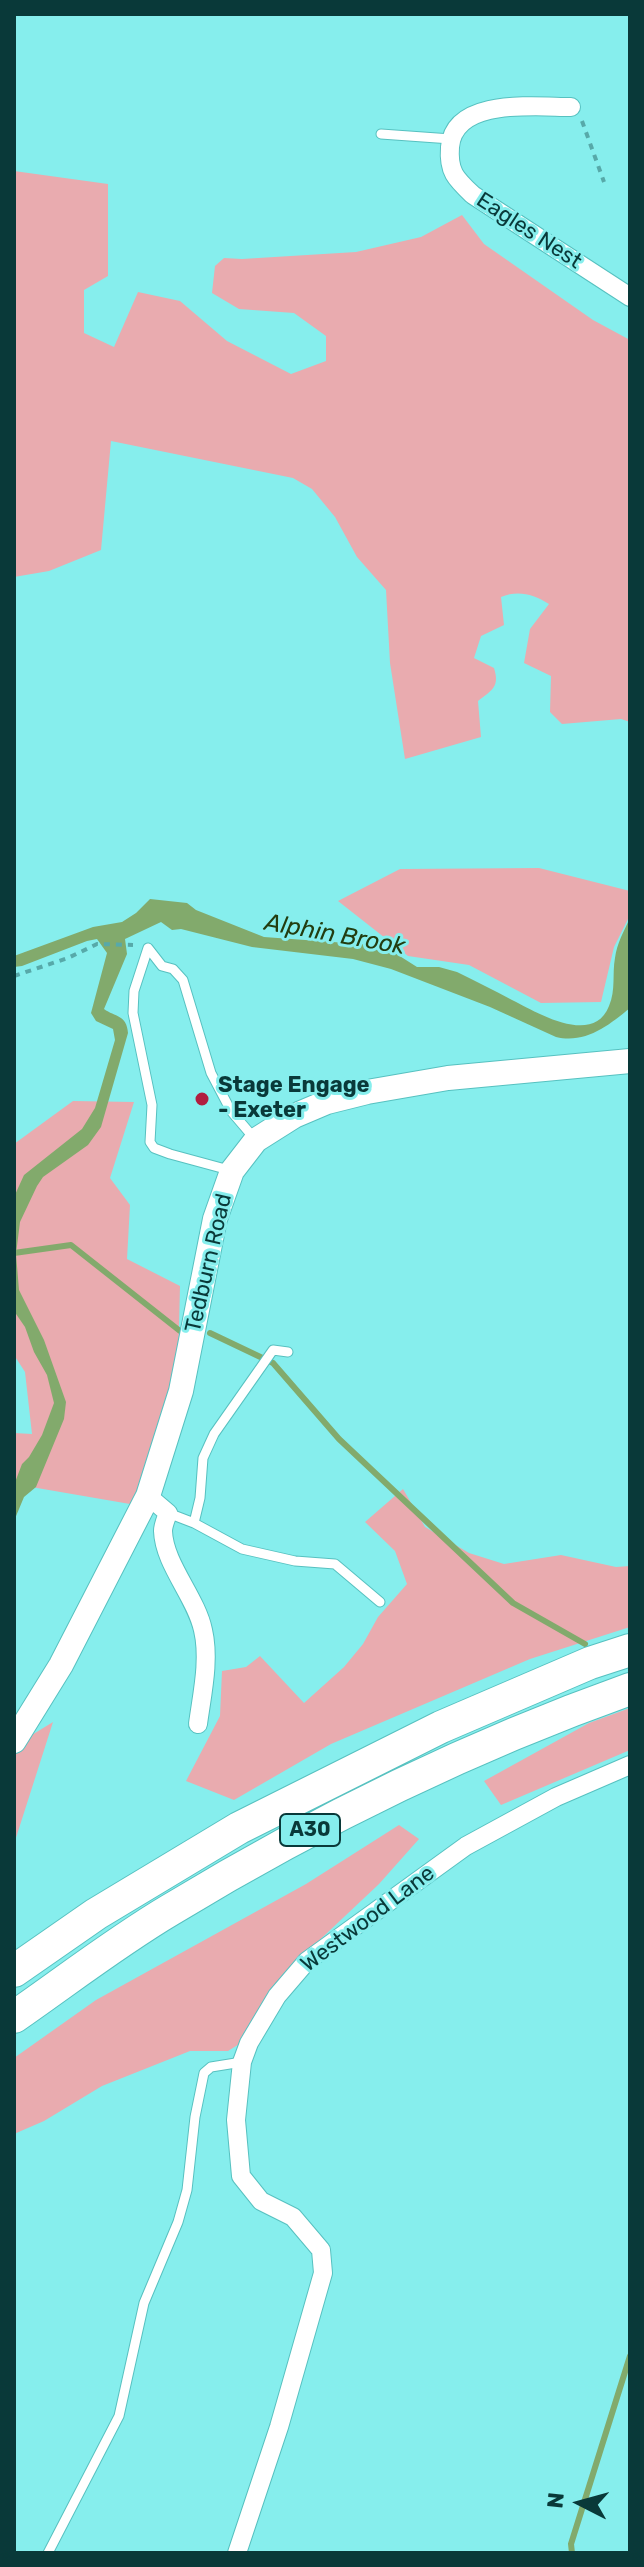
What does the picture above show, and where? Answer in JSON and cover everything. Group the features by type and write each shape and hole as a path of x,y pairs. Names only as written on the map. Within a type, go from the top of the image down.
{"highway":[{"name":"A30","path":"14,1971 96,1914 239,1828 441,1727 590,1663 630,1650"},
{"name":"A30","path":"14,2017 167,1911 331,1819 544,1720 630,1689"}],"street":[{"path":"451,139 464,120 485,110 500,107 571,107"},
{"name":"Eagles Nest","path":"451,139 449,157 454,177 473,195 630,297"},
{"name":"Tedburn Road","path":"14,1741 61,1665 148,1496 181,1391 215,1219 232,1171 256,1140 294,1116 327,1102 367,1092 448,1078 630,1061"},
{"path":"148,1496 168,1513 163,1529 166,1546 204,1631 205,1664 198,1724"},
{"name":"Westwood Lane","path":"237,2553 279,2427 323,2273 321,2250 293,2217 261,2201 241,2176 236,2120 242,2062 249,2043 277,1996 307,1961 466,1846 556,1797 630,1765"}],"lane":[{"path":"381,134 451,139"},
{"path":"232,1171 170,1154 154,1148 150,1142 152,1105 133,1013 134,991 148,948 162,966 180,974 211,1073 231,1111 256,1140"},
{"path":"194,1523 200,1498 203,1458 214,1434 273,1350 288,1352"},
{"path":"168,1513 242,1549 295,1561 335,1564 380,1602"},
{"path":"48,2553 119,2416 144,2303 178,2222 187,2190 195,2117 204,2073 211,2067 242,2062"}],"path":[{"path":"571,107 584,125 604,182"},
{"path":"14,976 68,958 97,944 131,945"}],"shaded area":[{"path":"14,171 108,184 108,276 84,290 84,333 114,347 138,292 180,301 227,341 291,374 326,361 326,336 294,313 239,309 212,293 215,266 224,258 356,252 421,237 462,215 484,244 593,320 630,340 630,722 621,719 562,724 550,712 551,676 524,663 530,629 549,604 531,596 513,594 501,597 504,625 481,636 474,658 494,668 496,674 494,688 478,701 481,737 405,759 390,663 386,590 357,557 335,517 312,489 293,478 111,441 101,550 49,571 14,577"},
{"path":"539,868 630,891 630,915 614,947 601,1002 541,1003 469,965 408,956 338,901 400,869"},
{"path":"150,899 187,903 196,910 264,937 387,948 417,967 439,967 457,972 535,1012 578,1025 590,1024 601,1018 609,1006 616,953 630,918 630,1008 596,1032 567,1039 391,969 353,959 252,947 181,929 172,930 161,922 125,939 127,954 104,1009 123,1020 128,1033 101,1127 88,1145 43,1177 20,1222 16,1254 19,1290 44,1340 66,1402 64,1419 36,1487 24,1497 14,1521 14,1485 22,1464 42,1435 54,1403 47,1375 25,1327 14,1311 14,1197 24,1175 82,1129 95,1108 115,1040 113,1029 96,1021 91,1013 107,953 97,939 22,966 14,967 14,956 93,927 122,922"},
{"path":"73,1101 134,1102 110,1178 130,1205 127,1259 180,1286 178,1368 157,1459 130,1504 14,1484 14,1433 32,1434 25,1372 14,1355 14,1144"},
{"path":"403,1489 425,1527 469,1553 504,1564 561,1555 616,1567 630,1566 630,1627 530,1659 331,1744 234,1800 186,1781 220,1716 222,1671 246,1667 260,1656 304,1703 344,1667 363,1644 378,1617 407,1584 395,1551 365,1522"},
{"path":"630,1708 630,1750 501,1805 484,1781 589,1723"},
{"path":"53,1722 14,1844 14,1754 22,1741"},
{"path":"399,1825 419,1839 379,1884 292,1966 249,2038 228,2051 190,2051 102,2086 44,2121 14,2134 14,2058 96,2000 306,1884"}],"waterway":[{"path":"14,1253 71,1245 180,1331"},
{"path":"210,1333 273,1363 339,1439 513,1603 585,1644"},
{"path":"572,2553 571,2544 630,2356"}],"place":[{"name":"Stage Engage - Exeter","path":"202,1099"}],"water label":[{"name":"Alphin Brook","path":"335,935"}]}
